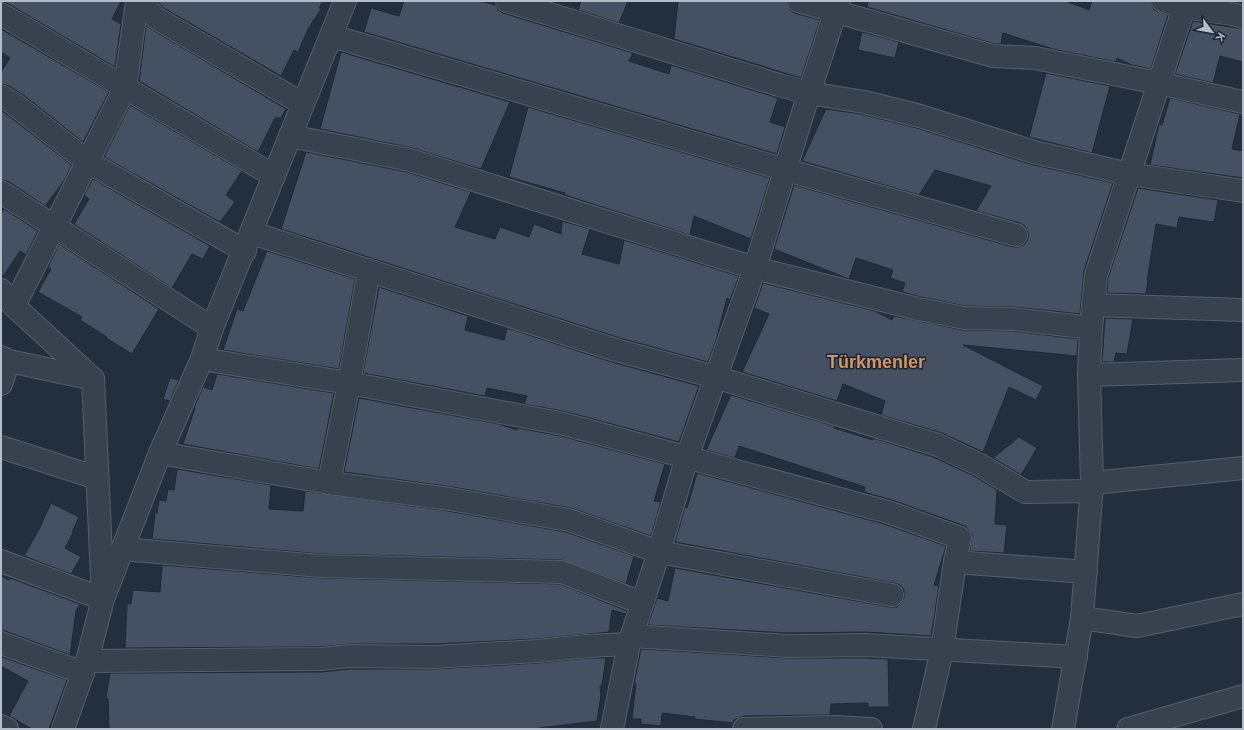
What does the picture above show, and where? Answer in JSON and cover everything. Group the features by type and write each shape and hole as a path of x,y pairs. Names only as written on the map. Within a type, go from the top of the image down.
{"street":[{"path":"103,599 93,379 8,298 54,227 125,88 137,1"},
{"path":"140,1 156,18 303,104"},
{"path":"63,729 85,667 103,599 122,549 160,453 202,359 212,328 332,36 344,1"},
{"path":"508,1 809,93 864,102 920,116 1034,152 1129,174 1243,191"},
{"path":"798,1 837,7 993,56 1035,58 1243,102"},
{"path":"1163,1 1185,4 1243,17"},
{"path":"1063,729 1082,618 1086,572 1092,487 1089,375 1091,328 1096,275 1185,4"},
{"path":"612,729 630,640 659,552 687,457 755,268 837,7"},
{"path":"1,14 274,176"},
{"path":"332,36 786,170 1016,235"},
{"path":"1,96 13,103 88,162 248,242 369,270 616,350 715,377 938,445 980,465 1025,492 1092,487 1243,468"},
{"path":"290,136 410,160 755,268 918,309 965,318 1014,319 1091,328"},
{"path":"1,192 212,328"},
{"path":"329,483 369,270"},
{"path":"1093,305 1243,310"},
{"path":"1,384 5,359 93,379"},
{"path":"202,359 349,383 564,424 888,512 960,538 942,650 924,729"},
{"path":"1089,375 1243,370"},
{"path":"1,447 97,478"},
{"path":"160,453 329,483 450,499 569,520 659,552 892,595"},
{"path":"122,549 321,566 562,572 642,603"},
{"path":"1,561 103,599"},
{"path":"955,562 1086,572"},
{"path":"1082,618 1137,626 1243,604"},
{"path":"1,644 85,667 321,659 349,656 433,657 538,651 630,640 788,646 866,645 1076,657"},
{"path":"1128,729 1243,696"},
{"path":"1,726 8,729"},
{"path":"744,729 836,727 871,729"}],"building":[{"path":"1,1 121,1 112,19 121,24 115,67 7,3"},
{"path":"323,1 319,8 321,9 308,29 298,52 294,50 281,76 164,8 158,2"},
{"path":"404,1 480,1 496,5 498,10 503,13 633,53 629,61 669,74 671,65 778,98 770,122 785,127 777,154 364,32 371,8 399,16"},
{"path":"581,1 628,1 619,23 578,10"},
{"path":"678,1 786,1 789,9 794,13 820,20 801,78 674,39"},
{"path":"868,1 1066,1 1089,10 1092,1 1149,1 1151,2 1154,10 1168,15 1151,69 1132,65 1117,58 1116,62 1053,49 1003,33 1001,44 995,44 867,7"},
{"path":"1193,21 1243,29 1243,62 1220,56 1213,83 1175,74"},
{"path":"146,26 286,109 281,118 275,118 258,152 139,81"},
{"path":"1,29 109,92 83,142 21,93 7,85 1,84 1,72 10,58 1,52"},
{"path":"862,32 899,42 895,58 858,50"},
{"path":"341,52 510,102 481,169 412,148 320,129"},
{"path":"1046,73 1110,86 1092,153 1029,137"},
{"path":"1170,98 1240,114 1232,149 1243,151 1243,178 1150,165 1159,124 1162,125"},
{"path":"130,105 242,171 226,195 235,202 220,222 104,157"},
{"path":"528,107 770,178 751,239 694,216 690,235 565,195 565,193 509,177"},
{"path":"826,109 861,114 917,128 1030,164 1113,183 1084,271 1080,314 1015,307 966,306 921,297 902,292 905,283 890,278 893,270 856,258 849,279 774,249 794,185 1013,247 1019,247 1025,244 1028,239 1028,232 1025,226 1020,223 976,211 991,186 935,170 919,195 802,161"},
{"path":"1,110 72,165 64,181 45,206 8,181 1,180"},
{"path":"306,152 407,172 471,192 455,227 495,239 500,227 529,237 534,224 561,234 562,221 590,229 582,254 619,264 624,240 739,276 730,300 727,298 716,340 708,362 620,338 281,229"},
{"path":"93,179 210,246 203,259 192,254 172,288 74,224 89,199 84,195"},
{"path":"1138,188 1218,200 1214,222 1179,217 1177,228 1156,224 1146,294 1107,293 1108,278"},
{"path":"4,209 38,231 26,255 20,251 2,278 1,214"},
{"path":"59,244 159,309 132,354 80,320 82,317 38,292 51,269 48,267"},
{"path":"267,251 355,279 339,369 223,350 237,309 243,311"},
{"path":"763,283 875,311 892,320 894,316 963,330 1013,331 1078,339 1077,356 963,345 1043,386 1036,400 1009,387 983,452 942,433 881,415 885,401 843,384 837,401 742,372 769,314 754,308"},
{"path":"379,287 468,316 465,330 504,340 507,328 612,362 699,386 679,442 567,412 524,404 527,396 487,388 485,396 363,373"},
{"path":"1105,318 1133,319 1127,354 1116,353 1114,362 1102,362"},
{"path":"217,374 334,393 319,469 183,444 194,408 203,387 212,390"},
{"path":"170,378 179,380 170,401 163,399"},
{"path":"731,395 834,426 834,428 873,440 873,438 933,457 974,476 997,490 995,524 1007,525 1004,553 970,551 972,535 965,526 892,500 864,492 865,487 739,446 735,458 706,450"},
{"path":"359,398 499,424 517,430 518,428 561,436 665,464 654,501 661,502 651,536 571,508 452,487 344,472"},
{"path":"1019,437 1037,448 1021,475 993,458"},
{"path":"177,469 271,485 269,509 303,511 305,491 448,511 566,532 634,556 626,584 562,560 322,554 152,539 155,513 157,513 159,500 166,501 168,489 174,490"},
{"path":"697,473 884,524 946,546 934,585 939,586 931,636 866,632 788,633 648,625 657,598 668,601 675,568 890,607 897,607 904,598 904,590 900,585 894,583 675,542"},
{"path":"51,503 79,517 65,548 81,557 71,574 24,556 43,522"},
{"path":"162,565 321,578 560,584 627,611 626,614 612,610 609,632 537,639 433,644 349,644 320,647 125,648 127,604 131,604 133,590 160,592"},
{"path":"1,576 80,604 76,611 70,655 5,631 1,631"},
{"path":"641,649 787,658 888,659 889,707 868,707 868,703 831,704 830,715 744,716 734,720 733,723 695,719 695,717 662,713 661,726 641,724 641,719 632,719 636,684 634,684"},
{"path":"2,657 67,680 49,729 32,729 9,716 28,681 1,666"},
{"path":"588,658 606,658 602,686 600,686 601,695 597,721 531,729 109,729 108,699 106,698 110,673 321,672 350,669 434,669 539,663"}],"district":[{"name":"Türkmenler","path":"876,362"}]}
